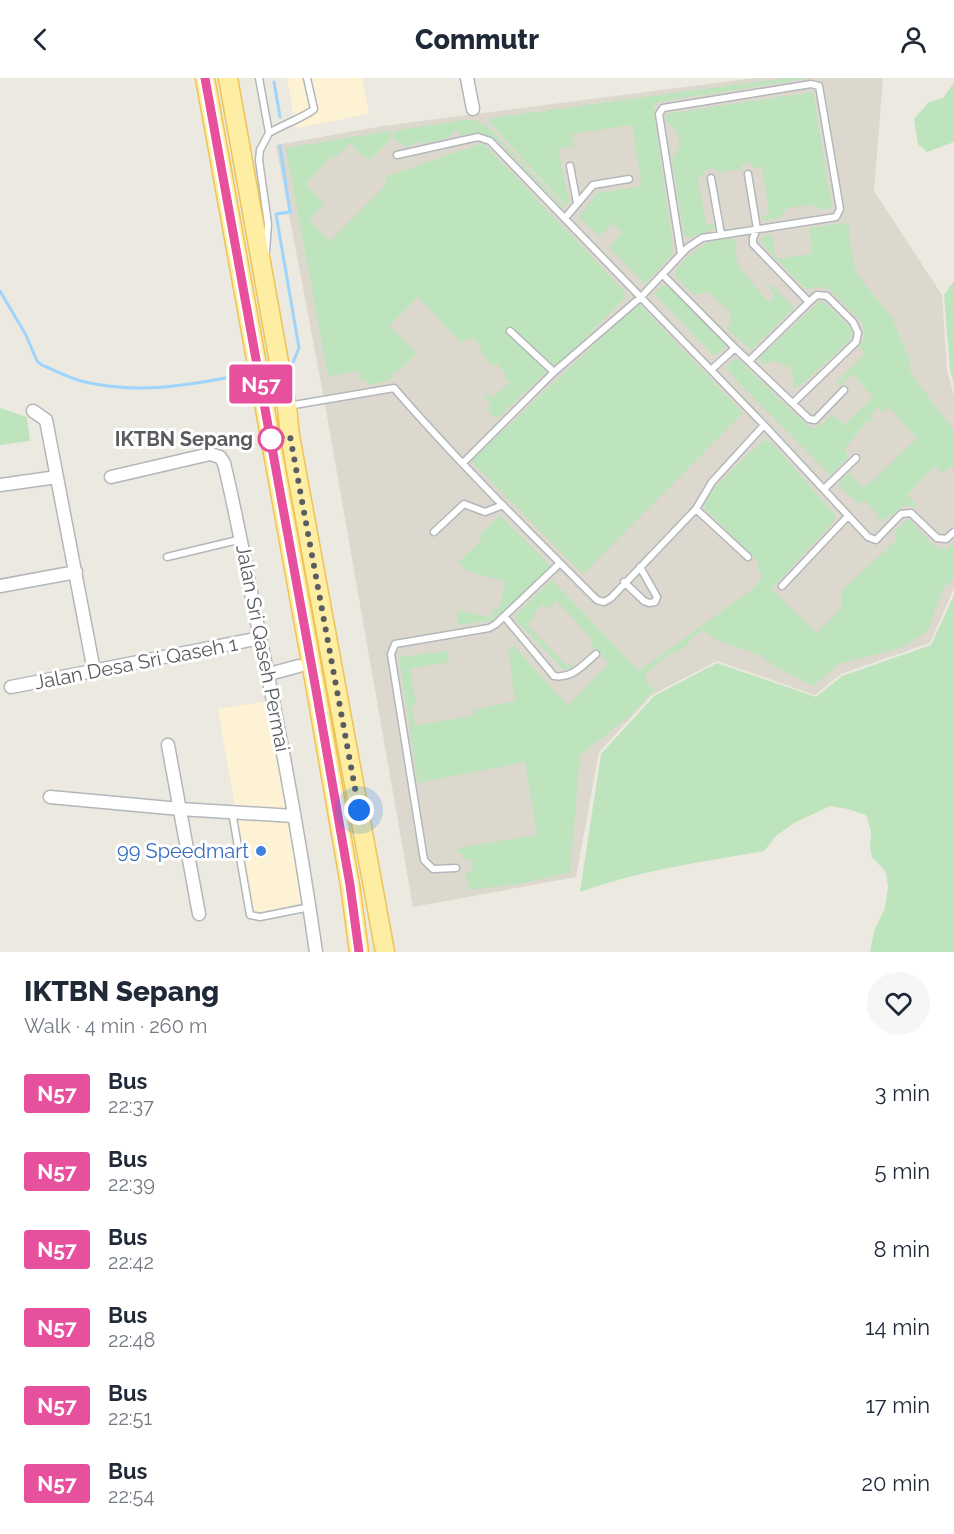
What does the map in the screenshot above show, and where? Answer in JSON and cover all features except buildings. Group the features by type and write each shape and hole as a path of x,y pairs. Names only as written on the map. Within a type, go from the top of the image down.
{"main road":[{"path":"205,78 306,632 359,946"},
{"path":"228,78 265,278 290,436 385,952"},
{"path":"306,632 305,648 298,666 316,690"}],"street":[{"path":"467,78 473,109"},
{"path":"33,411 46,420 94,671"},
{"name":"Jalan Sri Qaseh Permai","path":"111,477 210,454 220,457 224,463 242,539 268,674 316,952"},
{"path":"0,485 57,477"},
{"path":"0,586 75,572"},
{"name":"Jalan Desa Sri Qaseh 1","path":"11,687 260,638"},
{"path":"268,674 298,666"},
{"path":"168,745 199,914"},
{"path":"50,797 180,809 294,816"}],"lane":[{"path":"260,78 269,133"},
{"path":"265,278 268,224 259,160 260,150 269,133 284,123 311,113 314,109 307,78"},
{"path":"463,464 554,372 641,297 681,254 702,238 836,217 840,208 819,86 811,84 663,108 659,114 681,254"},
{"path":"397,155 478,137 490,141 764,425 868,537 876,540 901,514 911,513 937,538 946,539 954,532"},
{"path":"570,166 577,203"},
{"path":"748,174 757,229 753,244 809,302"},
{"path":"711,178 721,234"},
{"path":"566,218 593,185 629,179"},
{"path":"663,275 809,419 815,420 844,390"},
{"path":"749,361 817,295 827,296 853,322 858,333 856,342 793,403"},
{"path":"510,331 554,372"},
{"path":"711,370 735,348"},
{"path":"287,406 394,388 503,505 597,600 604,602 611,598 696,509 712,482 764,425"},
{"path":"824,489 856,458"},
{"path":"434,532 464,504 485,512 503,505"},
{"path":"696,509 748,557"},
{"path":"782,586 848,516"},
{"path":"167,557 242,539"},
{"path":"456,868 433,868 424,860 391,654 395,644 489,628 560,563"},
{"path":"624,582 644,601 655,602 657,597 640,567"},
{"path":"504,616 554,676 562,677 573,674 596,654"},
{"path":"232,812 250,915 260,917 310,907"}],"shaded area":[{"path":"287,78 362,78 369,114 296,128"},
{"path":"755,78 883,78 874,191 942,295 947,370 954,396 954,588 930,643 841,674 815,695 717,661 652,695 599,752 576,877 413,907 326,410 276,145 383,126"},
{"path":"268,701 302,903 261,912 253,910 218,709"}],"green space":[{"path":"787,78 811,78 658,102 653,106 673,250 670,257 645,284 609,247 622,233 613,223 599,236 579,217 597,193 642,186 632,125 572,134 574,147 558,149 569,201 567,206 488,121 491,118"},
{"path":"954,83 954,142 927,152 918,144 914,119 929,102 943,98"},
{"path":"813,92 832,208 823,210 811,205 788,208 779,218 763,221 761,217 769,214 762,167 753,168 752,163 741,164 741,169 717,173 717,169 705,170 704,175 698,177 706,225 714,224 716,228 690,238 684,235 672,159 680,146 677,131 666,121 666,114"},
{"path":"475,120 489,128 566,209 564,210 499,142 486,135 471,133 462,137 457,129 449,138 423,144 418,141 406,147 394,138 393,131"},
{"path":"390,131 391,139 370,160 350,143 335,158 333,155 306,184 324,204 309,220 330,241 385,186 387,176 484,144 626,293 624,299 561,362 554,365 496,419 486,409 491,403 484,396 487,393 492,398 509,383 504,377 507,374 496,363 493,366 480,352 482,349 473,338 470,340 468,338 461,343 418,297 389,326 417,353 399,371 396,370 392,374 393,377 388,381 367,385 366,379 359,379 358,371 328,376 286,148"},
{"path":"844,223 849,225 850,246 856,273 892,318 910,361 909,369 954,431 954,469 951,466 942,474 935,466 907,495 917,505 915,508 902,507 887,518 876,520 879,516 864,500 859,504 838,484 848,473 863,487 877,477 917,438 889,407 883,413 878,407 870,415 874,420 872,422 868,420 844,450 847,459 830,475 725,368 736,357 789,409 812,428 820,426 832,414 844,425 873,397 853,374 839,386 836,383 865,354 859,347 865,336 862,322 829,289 822,287 805,289 761,243 762,236 772,235 775,255 778,259 810,254 812,252 809,228"},
{"path":"734,238 737,247 734,251 740,268 767,301 773,299 774,294 768,287 771,285 794,308 751,350 727,329 731,321 729,310 707,292 694,295 675,275 679,266 700,247 710,242"},
{"path":"954,281 954,385 950,369 944,295"},
{"path":"662,286 668,286 726,346 714,356 654,294"},
{"path":"820,301 851,329 852,334 849,341 801,385 793,389 794,381 789,366 774,361 764,364 759,360"},
{"path":"638,303 743,413 583,574 471,461"},
{"path":"0,408 27,417 30,441 0,445"},
{"path":"766,440 771,442 835,515 835,520 771,589 817,633 841,609 842,590 896,541 896,530 908,519 936,548 947,549 954,541 954,578 943,588 928,629 900,648 838,664 813,686 776,667 759,655 715,639 703,630 689,641 688,645 670,654 649,671 645,676 646,682 655,690 632,714 580,755 570,872 524,883 469,890 465,872 473,871 471,859 464,859 462,853 457,853 457,850 462,847 537,835 525,762 418,783 399,657 447,651 449,662 410,669 416,704 411,706 415,725 473,716 473,710 515,701 508,647 514,646 568,706 609,663 590,644 593,640 556,600 548,609 543,604 533,614 534,617 527,625 567,666 570,663 573,666 571,669 564,670 515,619 515,616 552,580 639,671 753,589 763,575 758,570 758,561 705,509 704,503 732,469"},
{"path":"500,515 551,566 494,620 457,625 457,610 491,618 494,608 499,609 506,582 467,571 458,562 482,540 479,536"},
{"path":"954,595 954,952 870,952 874,931 885,908 888,888 886,872 872,857 871,831 866,815 830,806 794,823 776,836 764,851 648,872 580,892 601,754 654,696 717,663 816,697 842,676 931,645"}],"waterway":[{"path":"274,82 280,117"},
{"path":"280,146 290,212 276,214 299,348 289,372"},
{"path":"0,291 26,335 37,361 74,379 105,386 142,388 198,383 236,376"}],"bus line":[{"name":"N57","path":"205,78 316,690 350,885 359,952"}],"place":[{"name":"IKTBN Sepang","path":"271,439"},
{"name":"99 Speedmart","path":"261,851"}],"route":[{"path":"271,439 290,436 359,810"}]}
